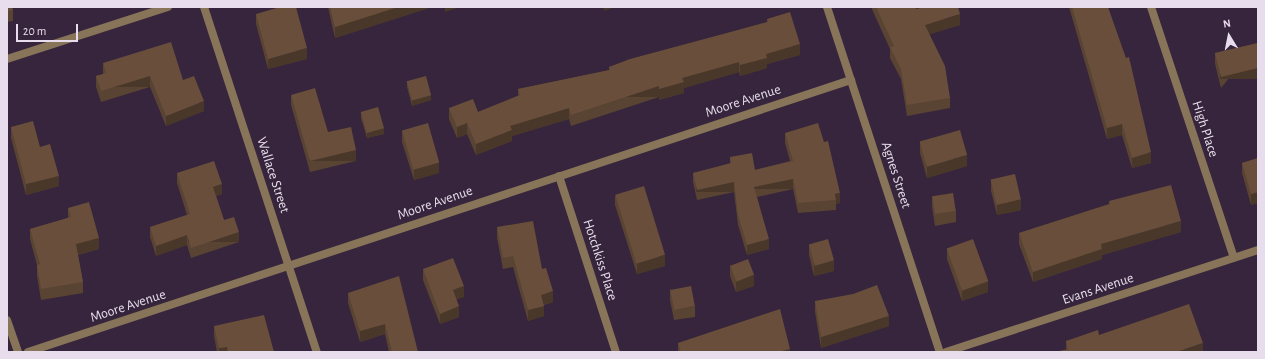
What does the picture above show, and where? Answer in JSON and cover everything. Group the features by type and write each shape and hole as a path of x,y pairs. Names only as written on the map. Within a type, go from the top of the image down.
{"street":[{"path":"7,60 168,7"},
{"name":"Wallace Street","path":"204,7 317,352"},
{"name":"Agnes Street","path":"827,7 940,352"},
{"name":"High Place","path":"1152,7 1234,258"},
{"name":"Moore Avenue","path":"28,352 851,80"},
{"name":"Hotchkiss Place","path":"559,176 616,352"},
{"name":"Evans Avenue","path":"946,352 1258,250"},
{"path":"7,320 18,352"}],"building":[{"path":"7,7 12,7 13,10 7,11"},
{"path":"280,7 296,7 307,48 268,59 256,14"},
{"path":"330,7 398,7 335,27"},
{"path":"876,7 916,7 916,9 924,7 958,7 960,14 925,25 945,66 950,98 907,105 901,69 890,47 894,46"},
{"path":"1072,7 1108,7 1126,58 1129,57 1151,152 1132,158 1122,124 1107,128"},
{"path":"790,12 800,44 766,54 767,58 740,65 739,62 682,78 684,82 659,89 659,86 571,115 569,108 510,126 512,130 476,144 467,123 457,127 449,108 473,99 478,112 520,95 518,89 610,70 609,67 630,59 768,22 767,19"},
{"path":"171,42 183,80 194,76 204,101 166,116 150,76 101,91 96,76 106,73 103,63"},
{"path":"1258,43 1258,68 1221,77 1215,53"},
{"path":"426,76 431,95 412,100 407,81"},
{"path":"315,88 328,132 351,127 356,150 310,161 291,95"},
{"path":"378,107 384,128 367,133 361,112"},
{"path":"33,121 40,147 50,144 59,176 26,184 11,127"},
{"path":"428,123 439,162 413,170 402,130"},
{"path":"818,123 824,142 828,141 840,193 835,194 836,200 798,203 793,179 754,187 769,239 747,245 738,215 734,182 697,190 693,173 731,163 730,157 752,153 755,170 793,161 785,133"},
{"path":"960,130 967,155 927,167 920,142"},
{"path":"1258,158 1258,192 1251,194 1242,163"},
{"path":"214,161 222,184 213,187 224,220 234,217 239,232 191,248 187,235 156,246 150,227 190,214 177,173"},
{"path":"1015,174 1021,199 996,205 991,180"},
{"path":"1171,185 1181,221 1101,244 1102,249 1033,272 1019,233 1110,204 1109,201"},
{"path":"644,186 665,255 636,264 615,195"},
{"path":"953,193 956,211 935,214 932,196"},
{"path":"89,202 99,238 76,244 83,282 41,289 37,265 40,264 30,229 71,217 68,208"},
{"path":"533,221 542,269 546,268 553,291 541,295 544,306 528,310 513,256 503,258 497,227"},
{"path":"828,239 834,260 815,266 809,245"},
{"path":"973,239 988,281 962,291 947,249"},
{"path":"453,258 464,286 453,290 459,306 440,314 423,269"},
{"path":"748,259 754,275 736,282 730,266"},
{"path":"399,276 418,352 392,352 385,324 360,331 348,293"},
{"path":"877,285 889,316 821,337 815,301 853,294"},
{"path":"691,286 695,306 674,310 670,290"},
{"path":"1189,304 1203,343 1176,352 1055,352 1068,349 1066,341 1098,330 1099,335"},
{"path":"780,309 790,349 778,352 681,352 678,343"},
{"path":"264,315 274,352 229,352 227,347 219,348 214,326"}]}
